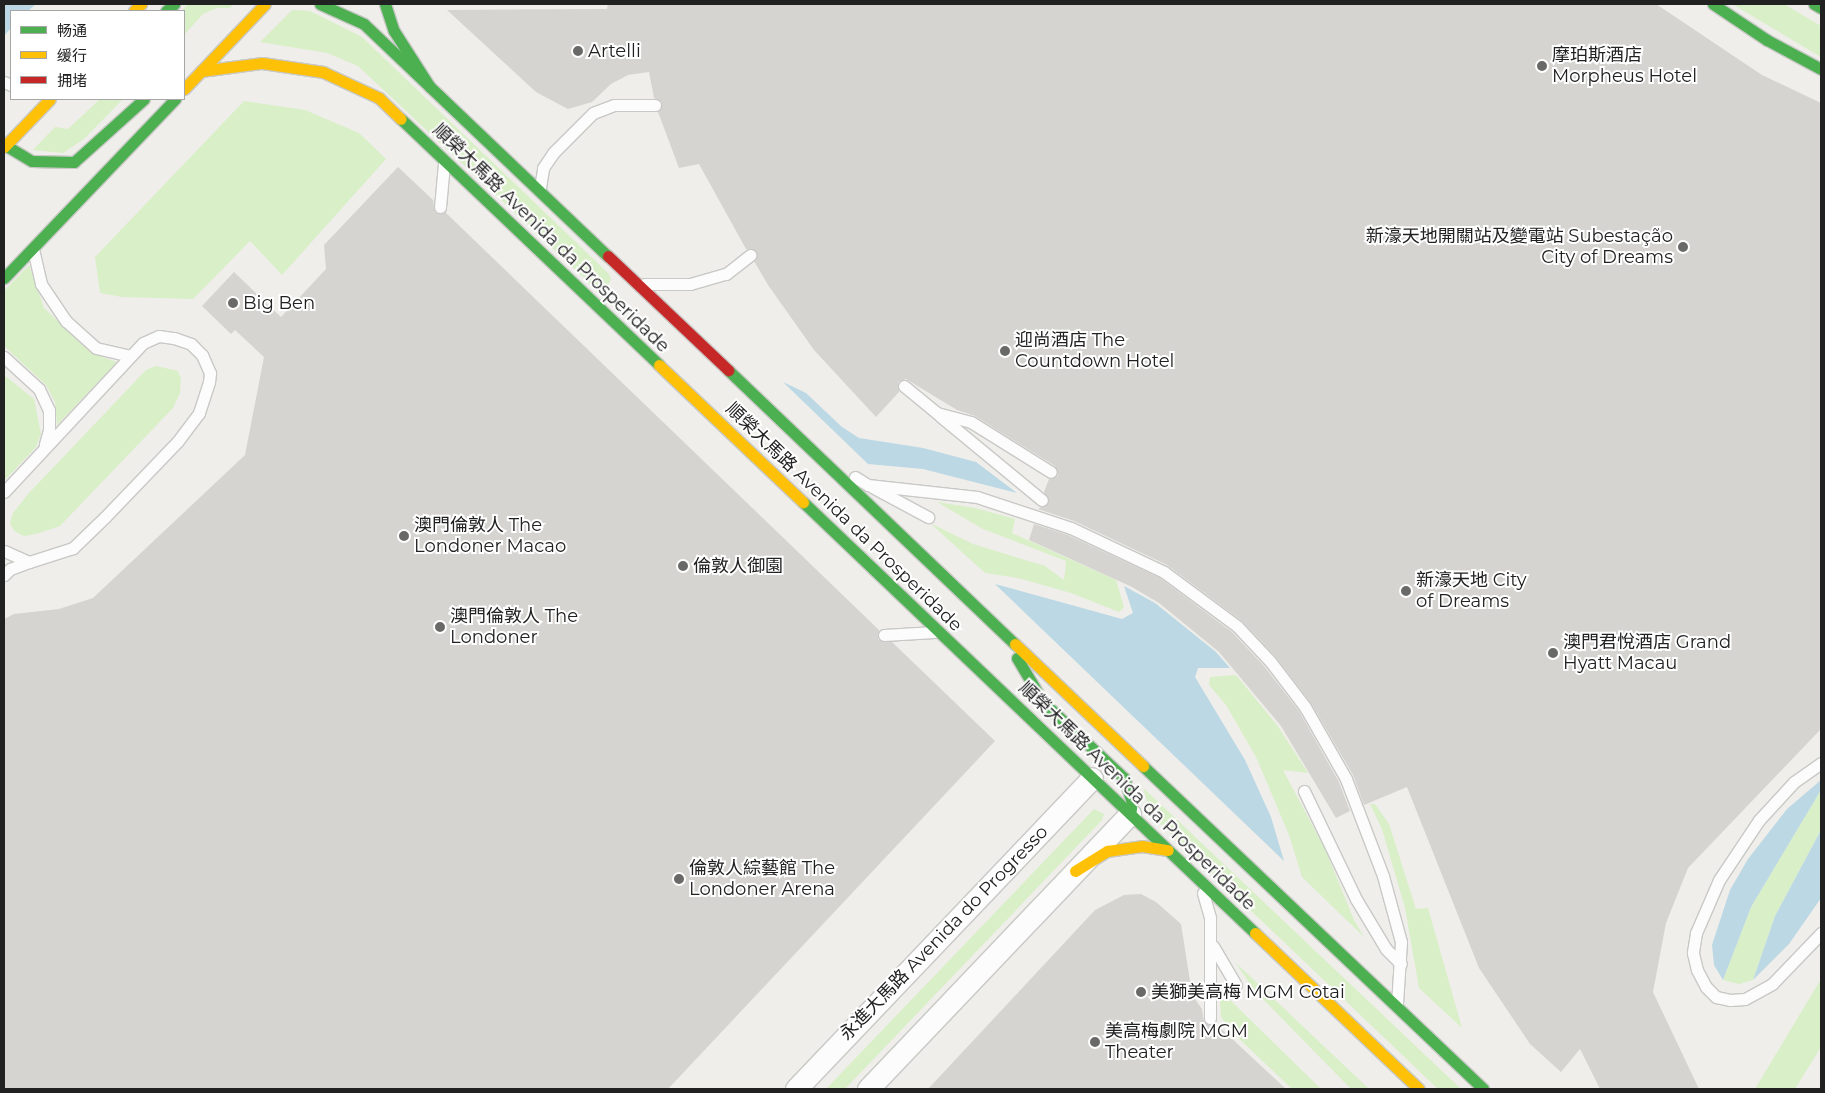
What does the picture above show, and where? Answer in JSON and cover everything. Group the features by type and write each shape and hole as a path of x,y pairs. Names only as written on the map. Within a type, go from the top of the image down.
{"street":[{"path":"185,88 265,4"},
{"name":"順榮大馬路 Avenida da Prosperidade","path":"320,4 364,24 539,191 634,287 811,450 1482,1089"},
{"path":"385,4 402,46 430,87"},
{"path":"1713,4 1767,40 1821,69"},
{"path":"1814,4 1821,8"},
{"name":"順榮大馬路 Avenida da Prosperidade","path":"201,71 262,62 323,72 379,98 610,312 938,631 1419,1089"},
{"path":"185,79 201,71"},
{"path":"49,100 4,145 32,161 55,164 74,162 143,100"},
{"path":"4,278 173,100"},
{"path":"868,1089 1130,814 1130,789 1124,778 1043,702 1002,631"},
{"name":"永進大馬路 Avenida do Progresso","path":"796,1089 1092,778"},
{"path":"1075,871 1107,851 1142,846 1168,850"}],"lane":[{"path":"539,191 543,168 553,154 584,121 604,108 631,103 655,105"},
{"path":"517,170 540,164 553,154"},
{"path":"440,207 444,160"},
{"path":"33,247 41,284 66,321 96,348 130,356"},
{"path":"634,287 690,284 726,274 750,255"},
{"path":"4,492 143,343 159,336 191,344 202,355 210,372 209,391 199,413 178,442 73,548 10,569 4,575"},
{"path":"4,357 39,390 49,410 49,430 44,448"},
{"path":"904,386 1042,500"},
{"path":"937,413 972,422 1051,472"},
{"path":"811,450 868,485 928,517"},
{"path":"868,485 977,497 1037,515 1156,567 1207,601 1237,626 1270,661 1305,707 1336,758 1383,876 1401,942 1401,964 1396,1007"},
{"path":"4,551 29,562"},
{"path":"884,635 938,631"},
{"path":"1821,754 1759,820 1719,880 1704,908 1693,953 1697,970 1706,987 1716,996 1730,1000 1744,999 1772,984 1821,933"},
{"path":"1794,782 1821,763"},
{"path":"1304,791 1356,899 1386,950 1401,964"},
{"path":"1187,868 1204,894 1210,918 1210,1018"},
{"path":"1211,942 1236,985"},
{"path":"1806,950 1821,943"}],"green space":[{"path":"188,4 234,4 230,8 217,8 203,14 185,34 185,10 182,10"},
{"path":"1732,4 1784,4 1821,26 1821,57"},
{"path":"292,10 310,11 362,37 609,274 611,280 605,289 594,287 358,66 327,53 260,42"},
{"path":"99,100 122,100 84,139 63,153 33,150 55,127 68,129"},
{"path":"244,101 305,110 359,133 386,159 282,275 250,241 193,299 122,297 100,293 95,257"},
{"path":"29,265 44,308 81,343 102,357 117,362 57,425 55,402 46,385 4,346 4,291"},
{"path":"156,366 178,371 181,379 180,393 173,408 60,526 24,536 14,531 10,523 13,513 28,494 146,370"},
{"path":"4,375 34,399 41,434 36,447 4,481"},
{"path":"937,502 975,508 1015,519 1012,533 1116,580 1124,607 1119,612 1071,593 1018,578 985,573 930,523 973,544 1045,566 1064,580 1066,561 983,529"},
{"path":"1236,675 1277,725 1308,773 1283,770 1325,849 1354,920 1364,937 1302,877 1289,835 1256,757 1226,705 1209,685 1210,677"},
{"path":"1143,788 1461,1089 1438,1089 1157,821 1151,814"},
{"path":"1821,790 1821,830 1775,916 1753,980 1739,984 1723,980 1751,907"},
{"path":"1370,804 1375,804 1389,824 1416,909 1428,908 1462,1028 1419,988 1405,908 1382,829"},
{"path":"1094,809 1104,814 1102,820 845,1089 826,1089"},
{"path":"1235,962 1369,1089 1351,1089 1255,991"},
{"path":"1821,979 1821,1047 1795,1089 1755,1089"},
{"path":"1219,984 1230,1000 1321,1089 1292,1089 1230,1030 1221,1017"}],"water":[{"path":"4,4 36,4 29,10 10,10 10,29 4,36"},
{"path":"783,382 806,393 842,427 859,438 923,448 976,462 1017,493 923,469 868,464"},
{"path":"995,584 1122,619 1133,613 1124,586 1155,603 1216,652 1230,668 1198,668 1195,677 1245,760 1271,817 1284,861"},
{"path":"1821,780 1821,790 1751,907 1723,980 1714,965 1712,945 1730,890 1748,859 1787,809"},
{"path":"1821,830 1821,898 1789,944 1753,980 1775,916"}],"building":[{"name":"新濠天地 City of Dreams","path":"608,4 1656,4 1762,75 1821,103 1821,729 1688,868 1666,923 1653,992 1699,1089 1600,1089 1580,1049 1561,1072 1530,1044 1479,968 1407,787 1364,805 1353,775 1311,703 1275,656 1242,621 1167,565 1074,521 1038,509 1049,502 1044,492 1049,479 1058,476 1055,466 975,416 957,410 906,379 898,382 899,392 876,417 814,350 768,285 754,261 756,251 746,249 699,164 679,168 658,112 662,108 662,102 654,98 649,72 628,75 611,84 592,102 568,109 536,92 447,10 607,9"},
{"name":"澳門倫敦人 The Londoner Macao","path":"398,167 433,200 435,213 445,212 879,630 878,640 892,642 995,741 668,1089 4,1089 4,619 14,614 59,609 93,598 245,455 264,357 235,330 231,334 202,306 234,272 281,317 326,269 324,245"},
{"path":"1034,524 1068,535 1160,578 1232,632 1264,666 1299,711 1339,782 1350,811 1336,818 1281,726 1219,652 1159,603 1132,587 1029,540"},
{"name":"美獅美高梅 MGM Cotai","path":"1141,894 1156,902 1181,924 1190,981 1195,999 1202,1009 1204,1022 1210,1025 1215,1023 1286,1089 928,1089 1095,910 1124,895"}],"traffic: fast":[{"path":"167,10 174,4"},
{"path":"320,4 364,24 608,256"},
{"path":"385,4 394,31 430,87"},
{"path":"1713,4 1767,40 1821,69"},
{"path":"1814,4 1821,8"},
{"path":"5,145 32,161 74,162 143,100"},
{"path":"4,278 174,100"},
{"path":"401,119 659,365"},
{"path":"728,370 1015,644"},
{"path":"803,502 1255,933"},
{"path":"1017,658 1043,702 1124,778 1132,802 1130,814"},
{"path":"1143,766 1483,1089"}],"traffic: slow":[{"path":"135,10 141,4"},
{"path":"185,88 265,4"},
{"path":"201,71 262,63 323,72 379,98 401,119"},
{"path":"4,147 49,100"},
{"path":"659,365 803,502"},
{"path":"1015,644 1143,766"},
{"path":"1075,871 1107,851 1142,846 1168,850"},
{"path":"1255,933 1419,1089"}],"traffic: jam":[{"path":"608,256 728,370"}],"place":[{"name":"Artelli","path":"578,51"},
{"name":"摩珀斯酒店 Morpheus Hotel","path":"1542,66"},
{"name":"新濠天地開關站及變電站 Subestação City of Dreams","path":"1683,247"},
{"name":"Big Ben","path":"233,303"},
{"name":"迎尚酒店 The Countdown Hotel","path":"1005,351"},
{"name":"澳門倫敦人 The Londoner Macao","path":"404,536"},
{"name":"倫敦人御園","path":"683,566"},
{"name":"新濠天地 City of Dreams","path":"1406,591"},
{"name":"澳門倫敦人 The Londoner","path":"440,627"},
{"name":"澳門君悅酒店 Grand Hyatt Macau","path":"1553,653"},
{"name":"倫敦人綜藝館 The Londoner Arena","path":"679,879"},
{"name":"美獅美高梅 MGM Cotai","path":"1141,992"},
{"name":"美高梅劇院 MGM Theater","path":"1095,1042"}]}
